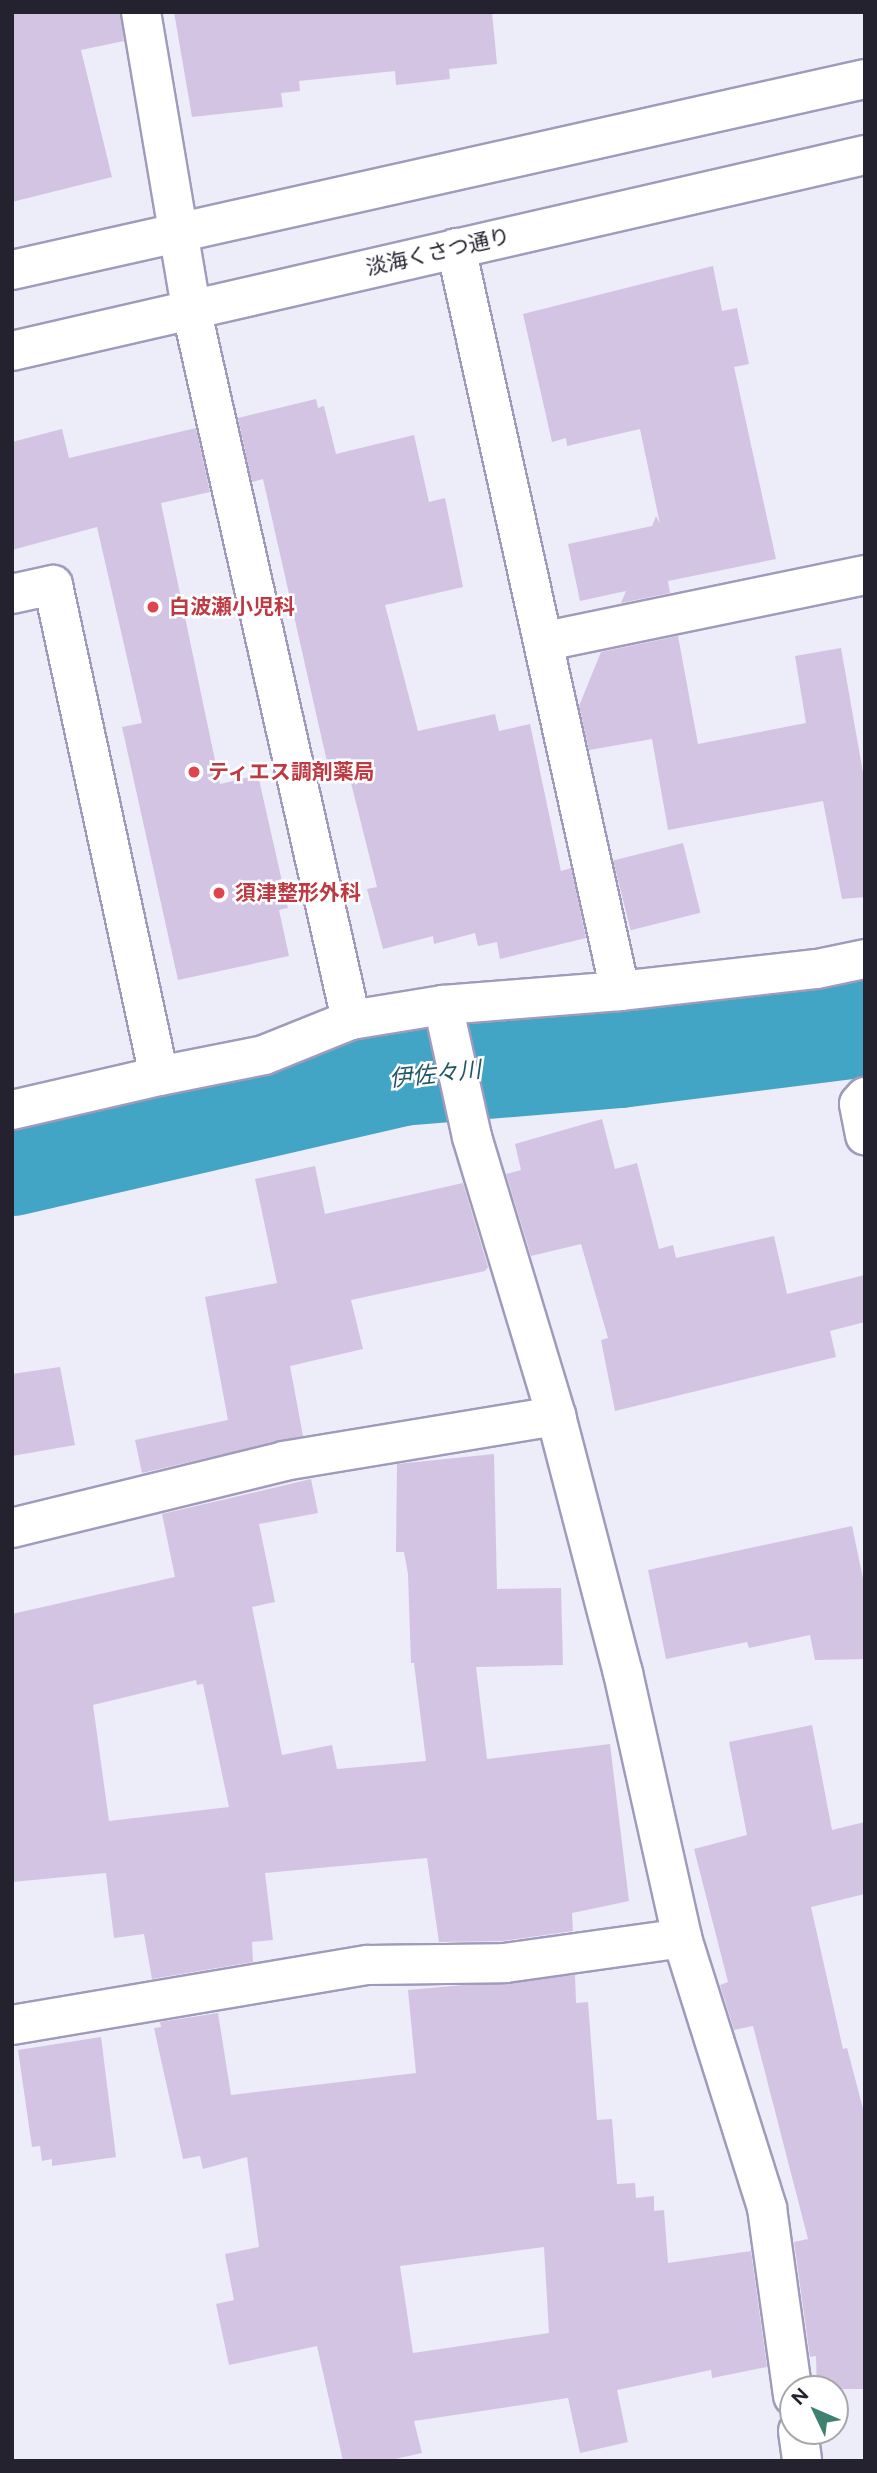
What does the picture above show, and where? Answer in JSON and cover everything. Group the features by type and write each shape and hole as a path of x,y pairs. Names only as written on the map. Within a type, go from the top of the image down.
{"street":[{"path":"141,12 181,230 191,308 351,1020"},
{"path":"12,270 181,230 865,79"},
{"name":"淡海くさつ通り","path":"12,351 865,155"},
{"path":"456,248 546,641 620,991"},
{"path":"546,641 865,575"},
{"path":"12,594 53,585 159,1076"},
{"path":"12,1110 264,1055 351,1020 443,1004 620,991 817,969 865,958"},
{"path":"443,1004 472,1137 556,1416 623,1673 682,1938 767,2208 790,2375"},
{"path":"865,1097 859,1104 865,1135"},
{"path":"12,1528 284,1461 556,1416"},
{"path":"12,2025 368,1965 505,1963 682,1938"}],"building":[{"path":"12,12 120,12 124,41 81,50 112,177 12,202"},
{"path":"174,12 492,12 497,64 449,69 450,79 396,85 395,71 299,81 300,91 281,93 283,107 192,117"},
{"path":"713,266 722,311 737,308 749,364 734,367 776,559 668,581 670,593 621,603 626,591 580,601 568,544 652,526 656,516 660,524 640,429 567,446 566,438 552,442 523,314"},
{"path":"316,399 318,408 324,406 336,454 414,435 429,502 445,498 463,587 385,605 418,731 495,714 499,731 530,724 561,871 571,868 586,938 500,959 497,942 478,946 475,933 434,944 433,936 383,949 367,889 377,887 348,771 330,775 263,479 252,482 238,418"},
{"path":"196,428 210,492 161,503 220,784 258,775 288,908 279,910 289,956 178,980 122,727 142,723 97,527 12,550 12,442 62,429 69,458"},
{"path":"678,636 698,744 806,723 795,656 841,648 865,784 865,897 842,899 823,801 668,830 652,739 589,750 579,706 601,652"},
{"path":"683,843 700,913 631,930 613,860"},
{"path":"602,1119 615,1169 637,1163 659,1249 673,1245 676,1258 774,1236 787,1294 865,1275 865,1322 830,1331 836,1357 615,1411 601,1340 608,1338 581,1244 531,1256 506,1174 521,1170 515,1144"},
{"path":"315,1166 325,1214 463,1183 488,1267 485,1271 351,1300 363,1349 290,1366 303,1436 142,1473 135,1440 228,1420 205,1297 277,1283 255,1179"},
{"path":"60,1367 75,1445 12,1456 12,1374"},
{"path":"494,1454 497,1589 561,1588 563,1665 476,1667 487,1759 610,1744 629,1901 572,1913 573,1931 503,1941 439,1942 427,1858 265,1873 273,1940 252,1942 253,1962 152,1979 144,1934 114,1938 106,1873 12,1882 12,1614 175,1577 162,1514 311,1479 318,1513 259,1524 275,1602 252,1607 282,1755 332,1745 337,1769 426,1761 414,1663 411,1663 408,1574 404,1552 396,1552 397,1464","holes":["196,1680 197,1685 203,1684 229,1807 109,1821 93,1705"]},
{"path":"852,1526 865,1588 865,1659 815,1660 810,1635 749,1648 747,1642 666,1659 648,1570"},
{"path":"812,1725 832,1830 865,1822 865,1894 811,1907 843,2049 847,2048 865,2116 865,2389 849,2389 849,2375 817,2375 816,2356 810,2357 794,2242 808,2239 753,2026 734,2030 720,1985 728,1982 694,1849 747,1835 729,1742"},
{"path":"575,1975 576,2003 588,2002 597,2120 612,2119 617,2184 635,2183 636,2198 654,2196 654,2211 664,2210 668,2263 751,2251 767,2367 712,2378 711,2370 617,2390 628,2442 580,2453 568,2398 414,2421 422,2453 386,2461 343,2461 317,2346 229,2365 216,2304 234,2300 225,2254 259,2247 247,2157 203,2169 200,2156 183,2159 154,2028 161,2027 160,2022 218,2013 231,2095 416,2073 408,1990","holes":["544,2247 549,2333 413,2353 400,2266"]},
{"path":"101,2037 116,2157 52,2166 52,2159 42,2161 40,2146 32,2147 18,2050"}],"waterway":[{"name":"伊佐々川","path":"12,1165 401,1075 620,1057 865,1026"}],"place":[{"name":"白波瀬小児科","path":"153,607"},
{"name":"ティエス調剤薬局","path":"194,772"},
{"name":"須津整形外科","path":"219,893"}]}
